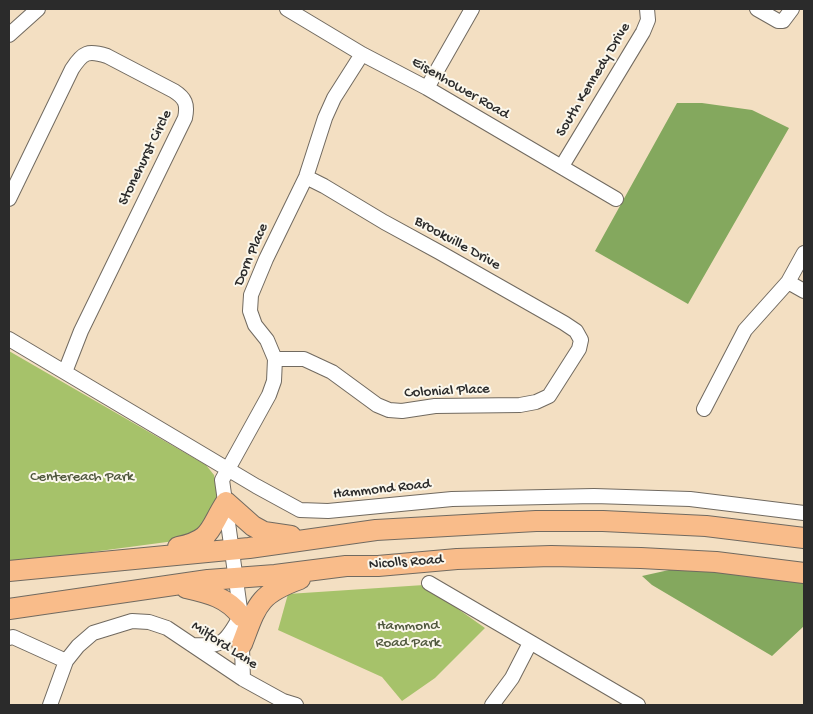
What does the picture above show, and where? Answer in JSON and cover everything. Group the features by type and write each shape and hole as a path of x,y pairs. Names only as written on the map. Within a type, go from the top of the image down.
{"highway":[{"path":"140,558 174,547 194,544 202,539 209,533 226,502 243,519 264,532 313,539"},
{"path":"9,571 232,549 376,530 536,521 603,521 706,526 804,538"},
{"name":"Nicolls Road","path":"9,609 208,580 275,575 334,567 378,566 457,559 551,556 707,562 804,573"},
{"path":"242,644 253,614 266,596 279,587 334,567"},
{"path":"177,586 219,597 235,608 241,616"}],"street":[{"path":"9,35 38,9"},
{"name":"Eisenhower Road","path":"288,9 362,54 427,88 616,199"},
{"path":"427,88 472,9"},
{"name":"South Kennedy Drive","path":"562,166 643,32 648,20 647,9"},
{"path":"757,9 778,21 783,21 792,9"},
{"name":"Stonehurst Circle","path":"9,199 72,69 77,60 86,53 107,56 184,98 187,108 185,118 94,305 65,372"},
{"name":"Dorn Place","path":"275,359 267,340 255,325 250,311 251,295 266,259 306,177 328,111 334,98 362,54"},
{"name":"Brookville Drive","path":"306,177 564,323 576,331 581,340 579,349"},
{"path":"704,409 745,330 788,282 804,253"},
{"path":"788,282 804,291"},
{"name":"Hammond Road","path":"9,339 300,510 328,512 452,499 594,496 690,499 804,513"},
{"name":"Colonial Place","path":"275,359 304,359 332,372 377,405 389,410 402,411 435,406 520,405 536,402 549,396 579,349"},
{"path":"243,678 241,616 222,480 269,395 274,381 275,359"},
{"path":"429,583 638,705"},
{"path":"192,645 216,645 224,641 241,616"},
{"name":"Milford Lane","path":"66,661 78,646 93,633 132,621 149,622 167,628 243,678 296,705"},
{"path":"9,638 13,637 66,661 50,705"},
{"path":"492,705 512,678 530,643"}],"green space":[{"path":"677,103 702,103 752,110 789,128 688,304 595,251"},
{"name":"Centereach Park","path":"9,351 206,465 214,475 218,498 197,538 9,563"},
{"path":"678,568 780,576 804,582 804,626 772,656 652,585 642,576"},
{"name":"Hammond Road Park","path":"424,585 485,628 435,678 402,701 382,677 278,630 288,594"}]}
